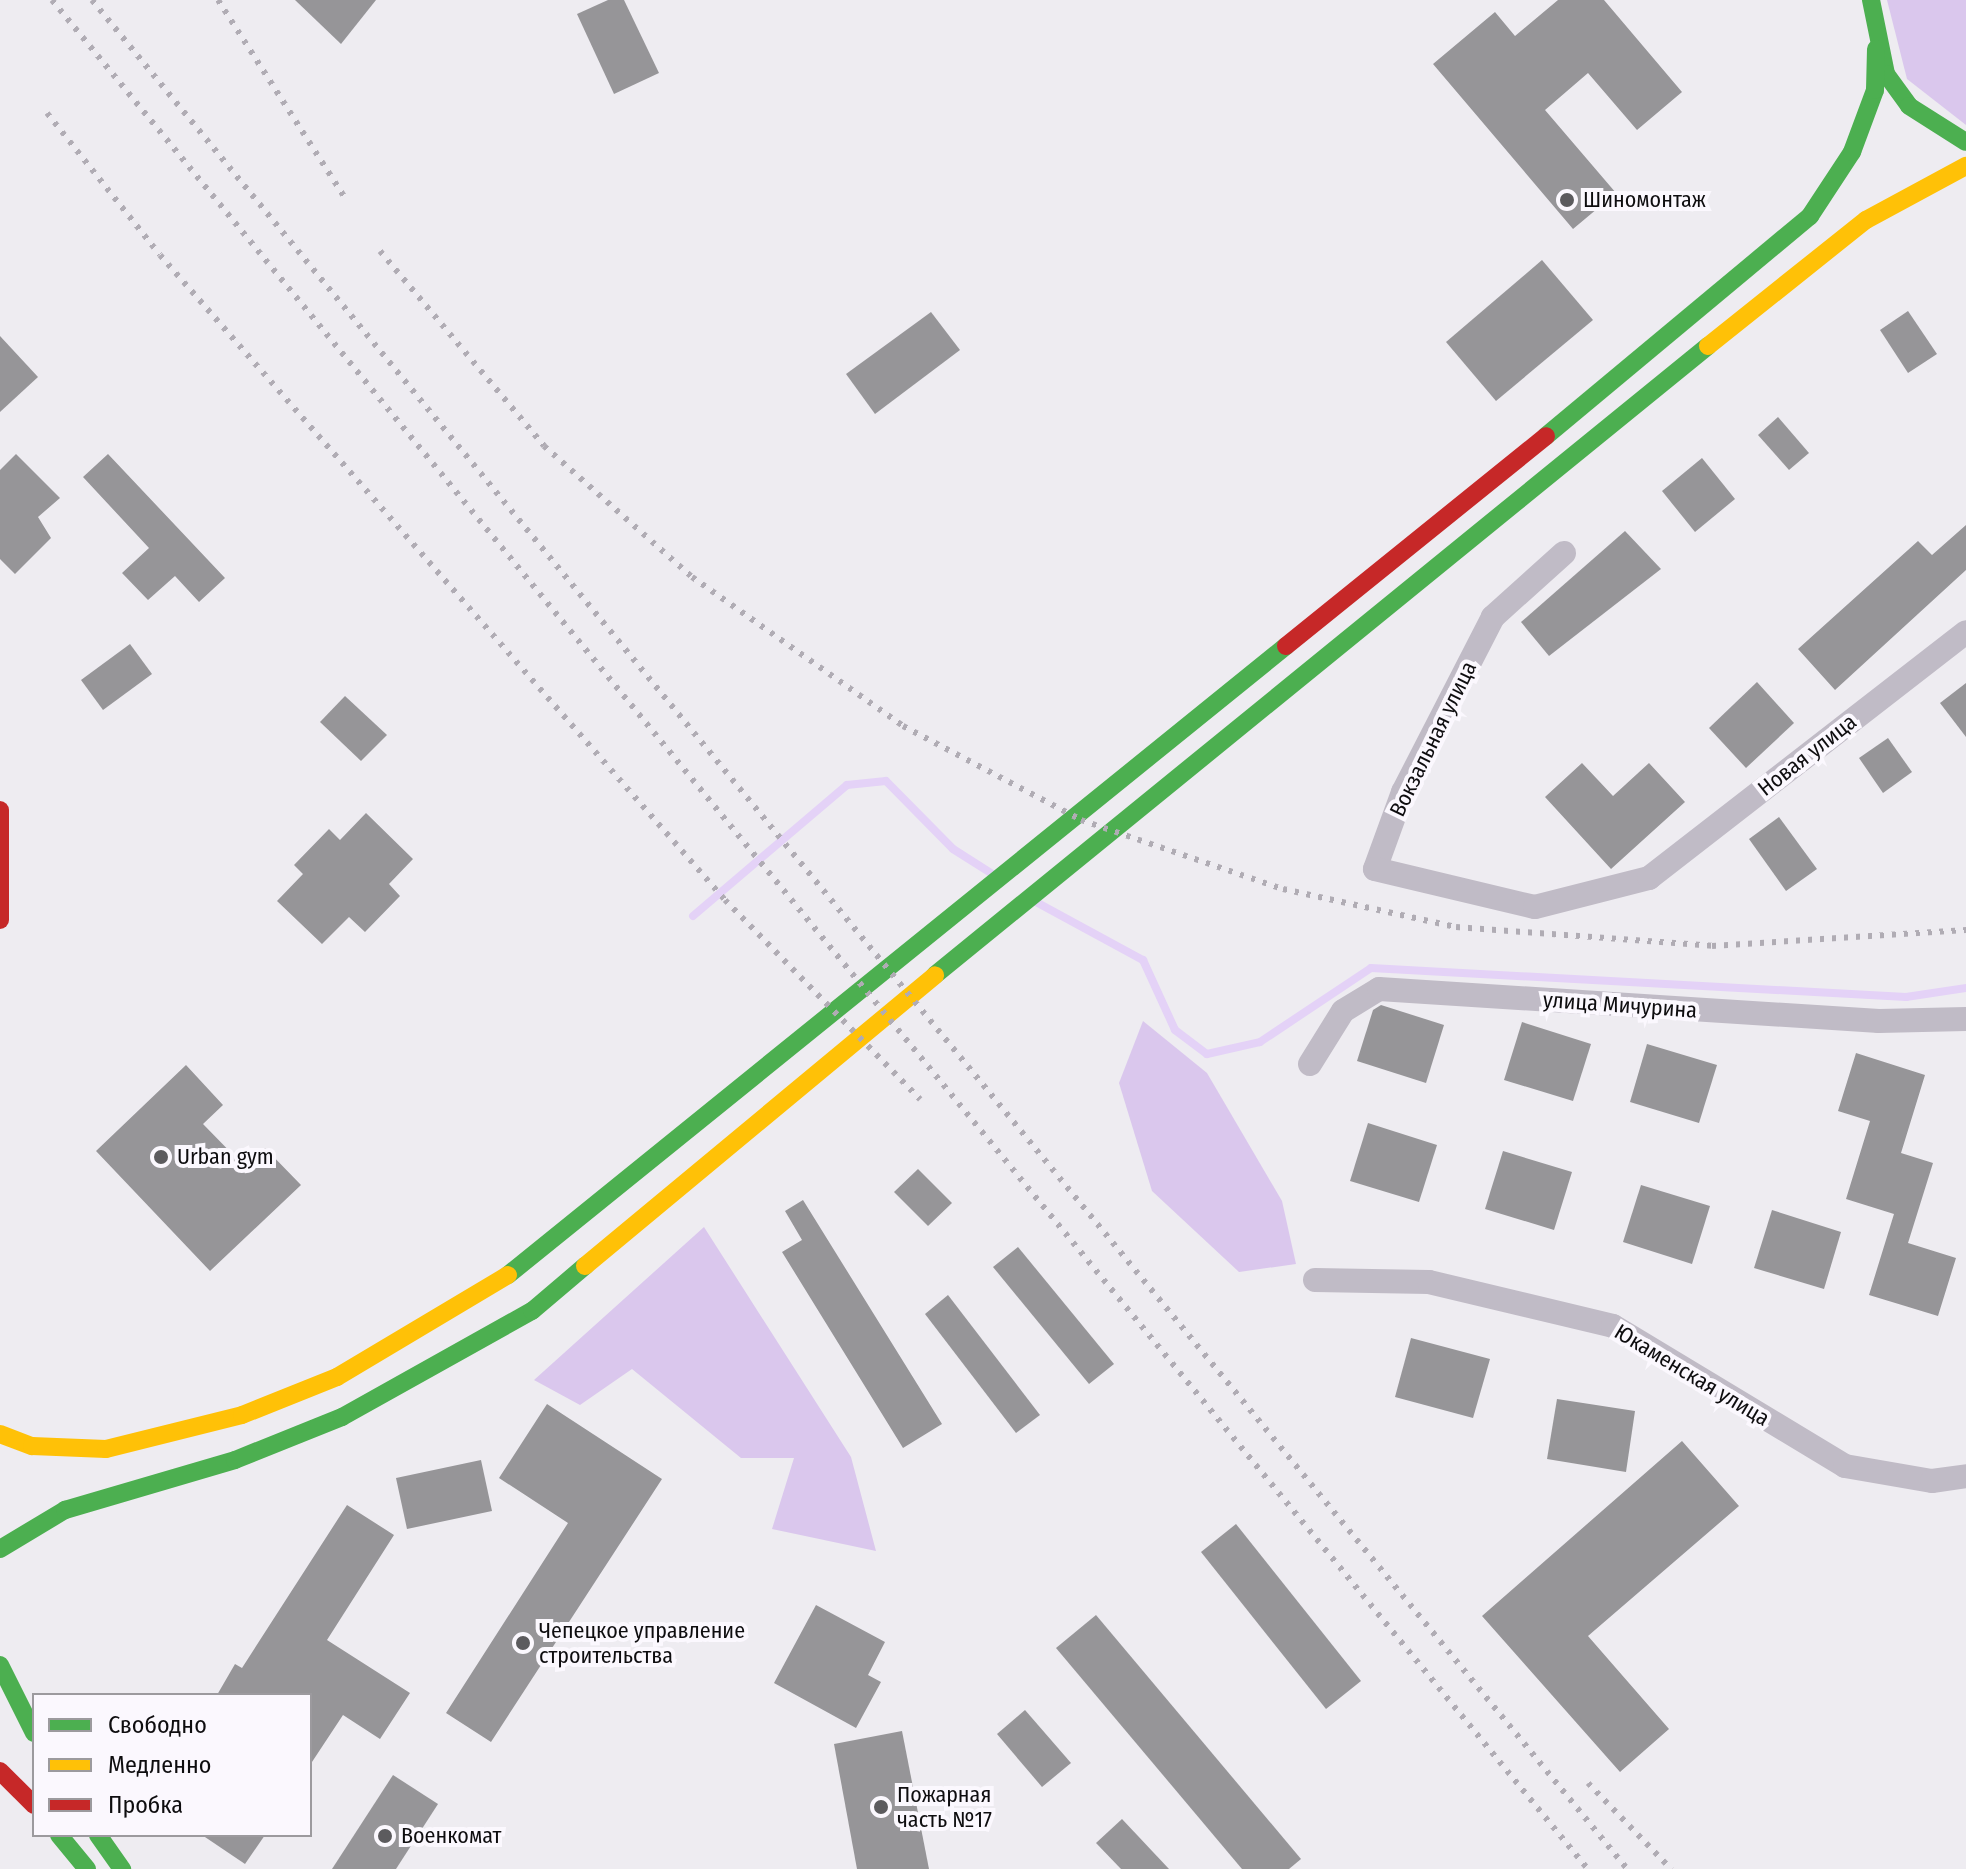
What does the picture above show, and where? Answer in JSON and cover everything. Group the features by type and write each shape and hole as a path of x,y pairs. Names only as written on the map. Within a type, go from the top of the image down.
{"main road":[{"path":"0,1434 32,1446 106,1449 242,1415 337,1377 507,1276 1247,680 1810,216 1837,180 1867,119 1876,49 1871,0"},
{"path":"1876,49 1909,106 1966,142"},
{"path":"0,1549 65,1510 235,1460 342,1417 532,1311 1267,698 1866,220 1966,166"},
{"path":"0,810 0,920"},
{"path":"0,1665 32,1729"},
{"path":"0,1771 32,1803"},
{"path":"61,1837 87,1869"},
{"path":"99,1837 122,1869"}],"street":[{"name":"Вокзальная улица","path":"1564,553 1493,617 1403,792 1375,869 1535,907 1649,878"},
{"name":"Новая улица","path":"1649,878 1966,632"},
{"name":"улица Мичурина","path":"1310,1064 1343,1011 1379,989 1879,1021 1966,1019"},
{"name":"Юкаменская улица","path":"1315,1280 1429,1282 1613,1326 1845,1466 1932,1481 1966,1476"}],"shaded area":[{"path":"1887,0 1966,0 1966,125 1907,79"},
{"path":"1143,1021 1207,1073 1282,1201 1296,1264 1239,1272 1152,1191 1119,1083"},
{"path":"704,1227 851,1457 876,1551 772,1529 794,1458 741,1458 632,1369 580,1405 534,1380"}],"building":[{"path":"295,0 376,0 341,44"},
{"path":"608,0 624,0 659,73 614,94 577,14"},
{"path":"1558,0 1604,0 1682,92 1637,130 1588,73 1545,110 1616,193 1573,229 1433,64 1495,12 1515,36"},
{"path":"1542,260 1593,320 1496,401 1446,342"},
{"path":"1908,311 1937,354 1908,373 1880,330"},
{"path":"931,312 960,350 875,414 846,374"},
{"path":"0,336 38,377 0,412"},
{"path":"1778,417 1809,453 1789,470 1758,435"},
{"path":"16,454 60,498 38,517 51,538 15,574 0,559 0,470"},
{"path":"108,454 225,578 199,602 175,576 148,600 122,573 149,548 83,477"},
{"path":"1702,458 1735,499 1695,532 1662,491"},
{"path":"1966,525 1966,570 1835,690 1798,649 1918,541 1932,555"},
{"path":"1625,531 1661,569 1549,656 1521,622"},
{"path":"130,644 152,674 103,710 81,680"},
{"path":"1757,682 1794,723 1746,768 1709,728"},
{"path":"1966,683 1966,737 1940,703"},
{"path":"345,696 387,735 361,761 320,722"},
{"path":"1888,738 1912,772 1883,793 1859,758"},
{"path":"1582,763 1613,796 1649,763 1685,802 1611,869 1545,797"},
{"path":"366,813 413,859 389,884 400,896 365,932 349,917 322,944 277,901 303,874 294,865 329,829 340,840"},
{"path":"1779,817 1817,869 1786,891 1749,839"},
{"path":"1381,1005 1444,1025 1426,1083 1357,1061 1373,1010"},
{"path":"1522,1022 1591,1044 1573,1101 1504,1080"},
{"path":"1647,1044 1717,1065 1699,1123 1630,1102"},
{"path":"1856,1053 1925,1075 1901,1153 1933,1163 1908,1243 1956,1258 1938,1316 1869,1295 1894,1214 1846,1199 1870,1121 1838,1111"},
{"path":"186,1065 223,1105 203,1124 245,1167 265,1148 301,1185 210,1271 96,1151"},
{"path":"1368,1123 1437,1145 1419,1202 1350,1181"},
{"path":"1503,1151 1572,1172 1554,1230 1485,1209"},
{"path":"918,1169 952,1203 928,1226 894,1192"},
{"path":"1641,1185 1710,1206 1692,1264 1623,1242"},
{"path":"803,1200 942,1424 903,1448 782,1252 802,1240 785,1211"},
{"path":"1772,1210 1841,1232 1824,1289 1754,1268"},
{"path":"1018,1247 1114,1364 1089,1384 993,1267"},
{"path":"948,1295 1040,1415 1016,1433 925,1314"},
{"path":"1411,1338 1490,1359 1473,1418 1395,1397"},
{"path":"1557,1399 1635,1411 1626,1472 1547,1459"},
{"path":"547,1404 662,1479 491,1742 446,1713 568,1523 499,1478"},
{"path":"1682,1441 1739,1506 1588,1636 1669,1729 1620,1772 1482,1616"},
{"path":"481,1460 492,1511 407,1529 396,1478"},
{"path":"347,1505 394,1535 327,1640 410,1693 380,1739 343,1715 312,1762 312,1693 218,1693 235,1664 242,1668"},
{"path":"1236,1524 1361,1681 1326,1709 1201,1552"},
{"path":"816,1605 885,1642 868,1675 881,1682 856,1728 774,1683"},
{"path":"1096,1615 1301,1859 1289,1869 1242,1869 1056,1648"},
{"path":"1025,1710 1071,1763 1042,1787 997,1734"},
{"name":"Пожарная часть №17","path":"902,1731 929,1869 857,1869 834,1744"},
{"name":"Военкомат","path":"393,1775 438,1804 396,1869 332,1869"},
{"path":"1122,1819 1169,1869 1121,1869 1096,1843"},
{"path":"205,1837 264,1837 245,1864"}],"waterway":[{"path":"693,916 847,785 886,781 953,849 991,873"},
{"path":"1036,902 1143,960 1175,1030 1207,1054 1260,1042 1371,968 1906,997 1966,988"}],"railway":[{"path":"52,0 1588,1869"},
{"path":"92,0 1627,1869"},
{"path":"218,0 344,196"},
{"path":"47,113 160,255 725,900 920,1099"},
{"path":"380,251 544,446 692,577 903,726 1081,820 1283,889 1456,927 1712,946 1966,930"},
{"path":"1588,1783 1671,1869"}],"traffic: fast":[{"path":"1871,0 1886,74 1909,106 1966,142"},
{"path":"1546,436 1810,216 1852,152 1875,90 1876,49"},
{"path":"935,975 1708,346"},
{"path":"508,1275 1286,646"},
{"path":"0,1549 65,1510 235,1460 342,1417 532,1311 585,1266"},
{"path":"0,1665 32,1729"},
{"path":"61,1837 87,1869"},
{"path":"99,1837 122,1869"}],"traffic: slow":[{"path":"1708,346 1866,220 1966,166"},
{"path":"585,1266 935,975"},
{"path":"0,1434 32,1446 106,1449 242,1415 337,1377 508,1275"}],"traffic: jam":[{"path":"1286,646 1546,436"},
{"path":"0,810 0,920"},
{"path":"0,1771 32,1803"}],"place":[{"name":"Шиномонтаж","path":"1567,200"},
{"name":"Urban gym","path":"161,1157"},
{"name":"Чепецкое управление строительства","path":"523,1643"},
{"name":"Пожарная часть №17","path":"881,1807"},
{"name":"Военкомат","path":"385,1836"}]}
